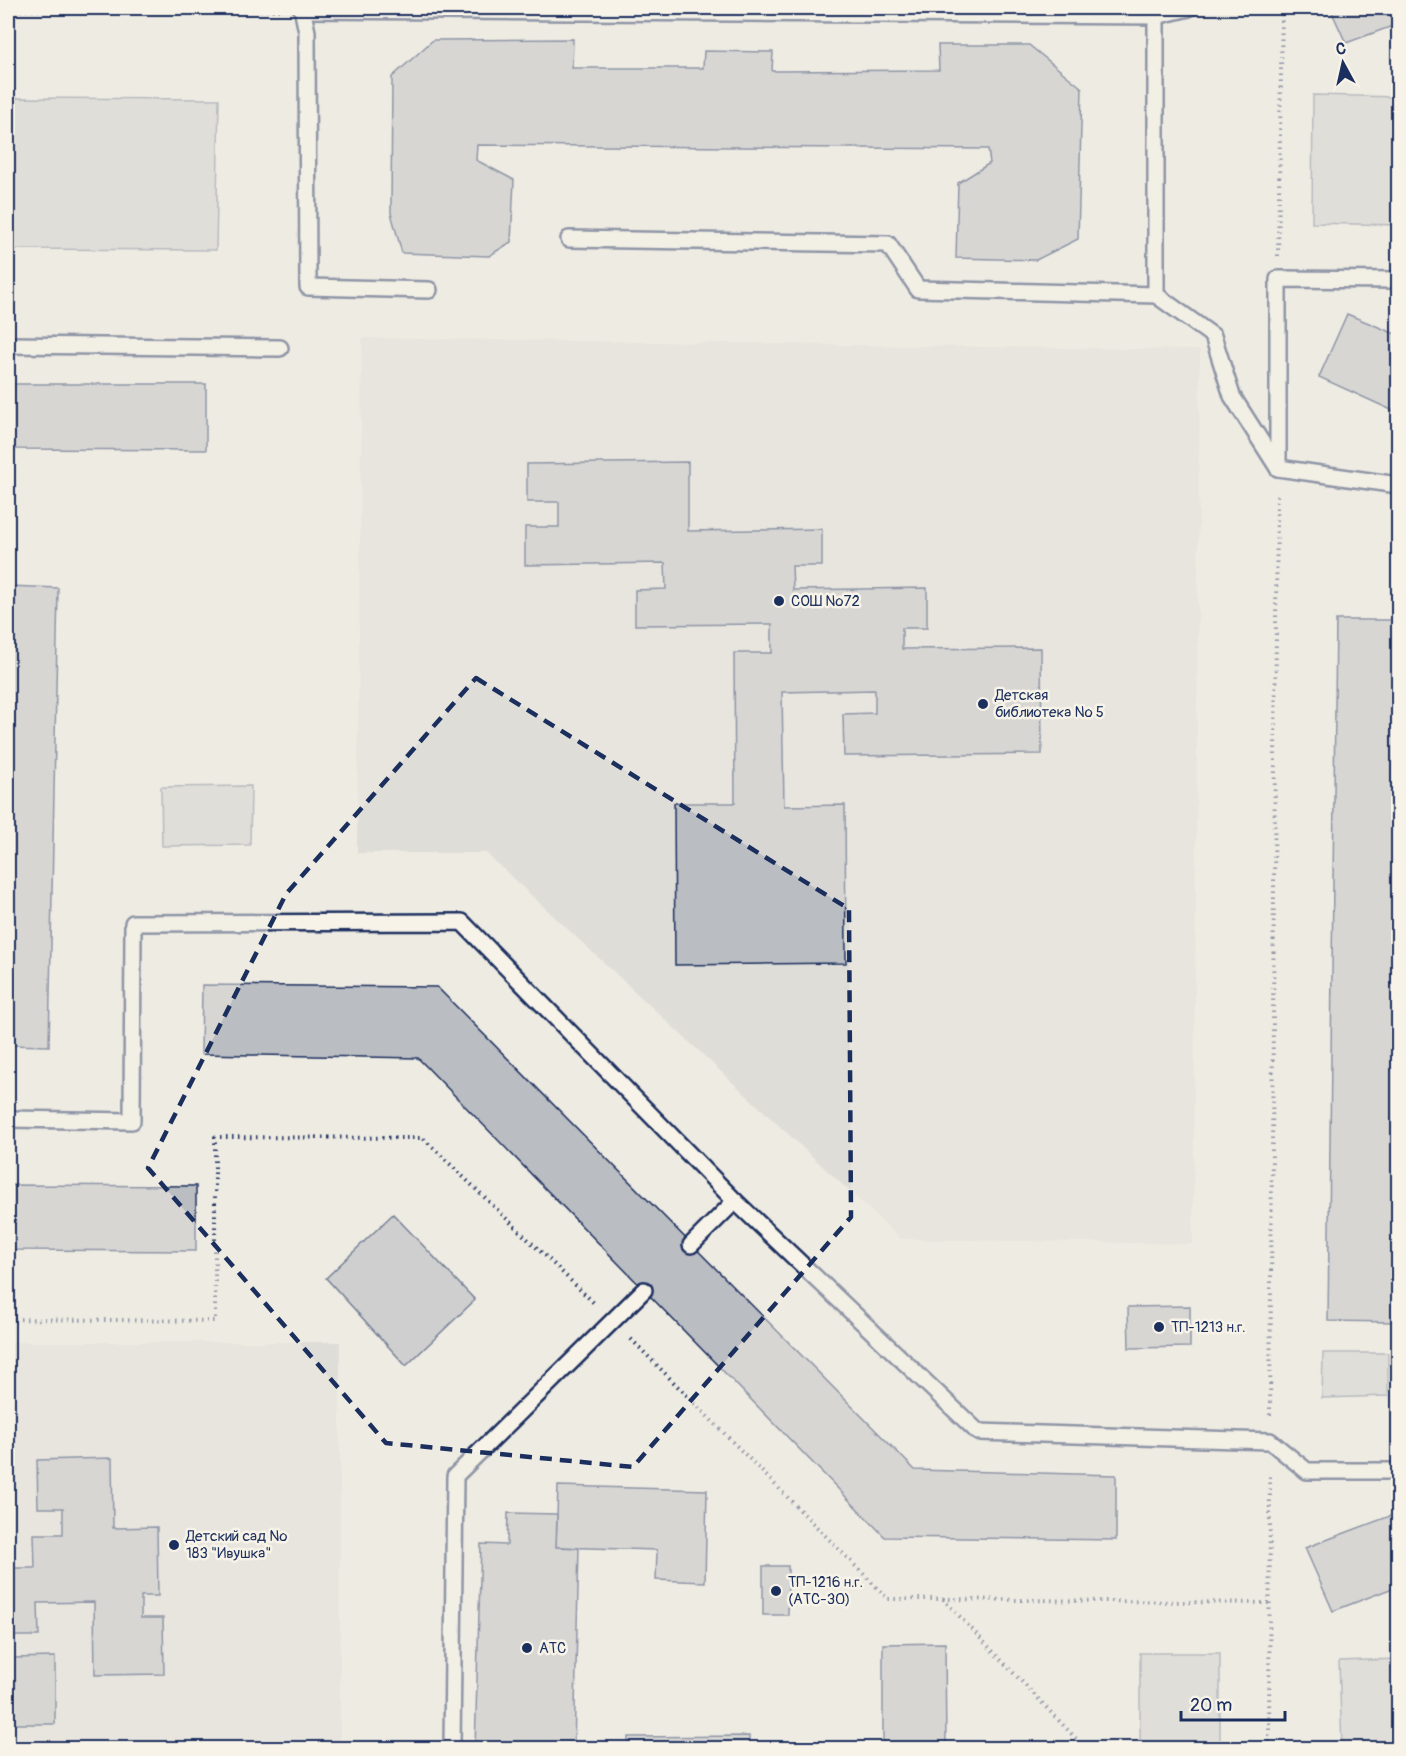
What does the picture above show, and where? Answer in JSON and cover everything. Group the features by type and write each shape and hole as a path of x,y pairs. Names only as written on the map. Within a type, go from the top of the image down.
{"lane":[{"path":"429,290 308,287 307,32 302,9 1156,16 1190,8"},
{"path":"1156,16 1156,295"},
{"path":"569,239 888,244 918,289 1156,295 1213,336 1232,396 1278,468 1398,485"},
{"path":"1278,468 1278,279 1398,280"},
{"path":"8,345 280,348"},
{"path":"8,1119 132,1121 133,923 462,922 735,1201 978,1432 1270,1441 1307,1471 1398,1471"},
{"path":"691,1245 735,1201"},
{"path":"452,1749 455,1476 644,1290"}],"path":[{"path":"1278,279 1282,8"},
{"path":"8,10 302,9"},
{"path":"1269,1749 1278,468"},
{"path":"8,1319 215,1321 215,1137 423,1138 613,1322 888,1599 1270,1603"},
{"path":"943,1599 1084,1749"}],"highlighted area":[{"path":"476,678 849,909 851,1217 633,1467 386,1443 148,1168 286,894"}],"shaded area":[{"path":"1313,95 1398,97 1398,225 1312,223"},
{"path":"8,98 219,99 216,250 8,249"},
{"name":"СОШ №72","path":"362,338 1200,350 1193,1244 901,1239 486,853 357,853"},
{"path":"251,786 250,845 162,846 161,787"},
{"path":"393,1214 475,1300 406,1366 326,1278"},
{"name":"Детский сад № 183 \"Ивушка\"","path":"8,1342 340,1342 340,1748 8,1748"},
{"path":"1323,1353 1388,1353 1388,1396 1322,1398"},
{"path":"1140,1653 1220,1653 1220,1748 1140,1748"},
{"path":"1398,1659 1398,1748 1342,1748 1339,1661"}],"building":[{"path":"1330,8 1398,8 1398,24 1346,43"},
{"path":"573,39 572,68 703,68 704,51 773,52 772,71 939,70 938,45 1029,45 1082,88 1078,239 1036,260 956,258 958,183 990,163 988,149 477,145 476,160 514,180 511,242 489,256 402,253 391,213 392,77 433,40"},
{"path":"1347,314 1398,335 1398,413 1319,377"},
{"path":"8,384 206,384 206,450 8,449"},
{"path":"688,462 688,531 822,529 822,566 792,566 793,590 927,588 927,628 902,628 902,649 1041,648 1042,754 844,756 843,714 875,713 875,690 782,692 784,806 845,805 846,963 675,965 674,803 735,803 734,653 772,653 772,624 635,625 635,590 666,589 665,563 525,565 525,527 559,527 559,502 527,502 527,464"},
{"path":"8,586 58,588 49,1046 8,1045"},
{"path":"1336,620 1398,620 1396,1322 1328,1321"},
{"path":"202,985 437,987 915,1470 1116,1475 1116,1540 885,1537 418,1058 201,1054"},
{"path":"8,1185 196,1186 196,1251 8,1250"},
{"name":"ТП-1213 н.г.","path":"1190,1306 1190,1347 1129,1348 1128,1307"},
{"path":"112,1458 113,1528 157,1527 158,1596 141,1596 141,1618 163,1618 164,1674 95,1675 94,1602 38,1603 39,1636 11,1636 12,1658 55,1657 55,1724 8,1724 8,1568 35,1568 34,1534 63,1534 63,1508 38,1508 37,1460"},
{"path":"558,1486 707,1490 705,1582 656,1580 657,1550 556,1547"},
{"name":"АТС","path":"508,1513 557,1514 556,1547 579,1548 574,1748 475,1748 481,1544 507,1545"},
{"path":"1398,1513 1398,1586 1333,1611 1305,1548"},
{"name":"ТП-1216 н.г. (АТС-30)","path":"763,1566 788,1566 788,1615 763,1615"},
{"path":"945,1643 946,1748 883,1748 883,1644"},
{"path":"749,1736 749,1748 628,1748 628,1737"}],"place":[{"name":"СОШ №72","path":"779,601"},
{"name":"Детская библиотека № 5","path":"983,704"},
{"name":"ТП-1213 н.г.","path":"1159,1327"},
{"name":"Детский сад № 183 \"Ивушка\"","path":"174,1545"},
{"name":"ТП-1216 н.г. (АТС-30)","path":"776,1591"},
{"name":"АТС","path":"527,1648"}]}
